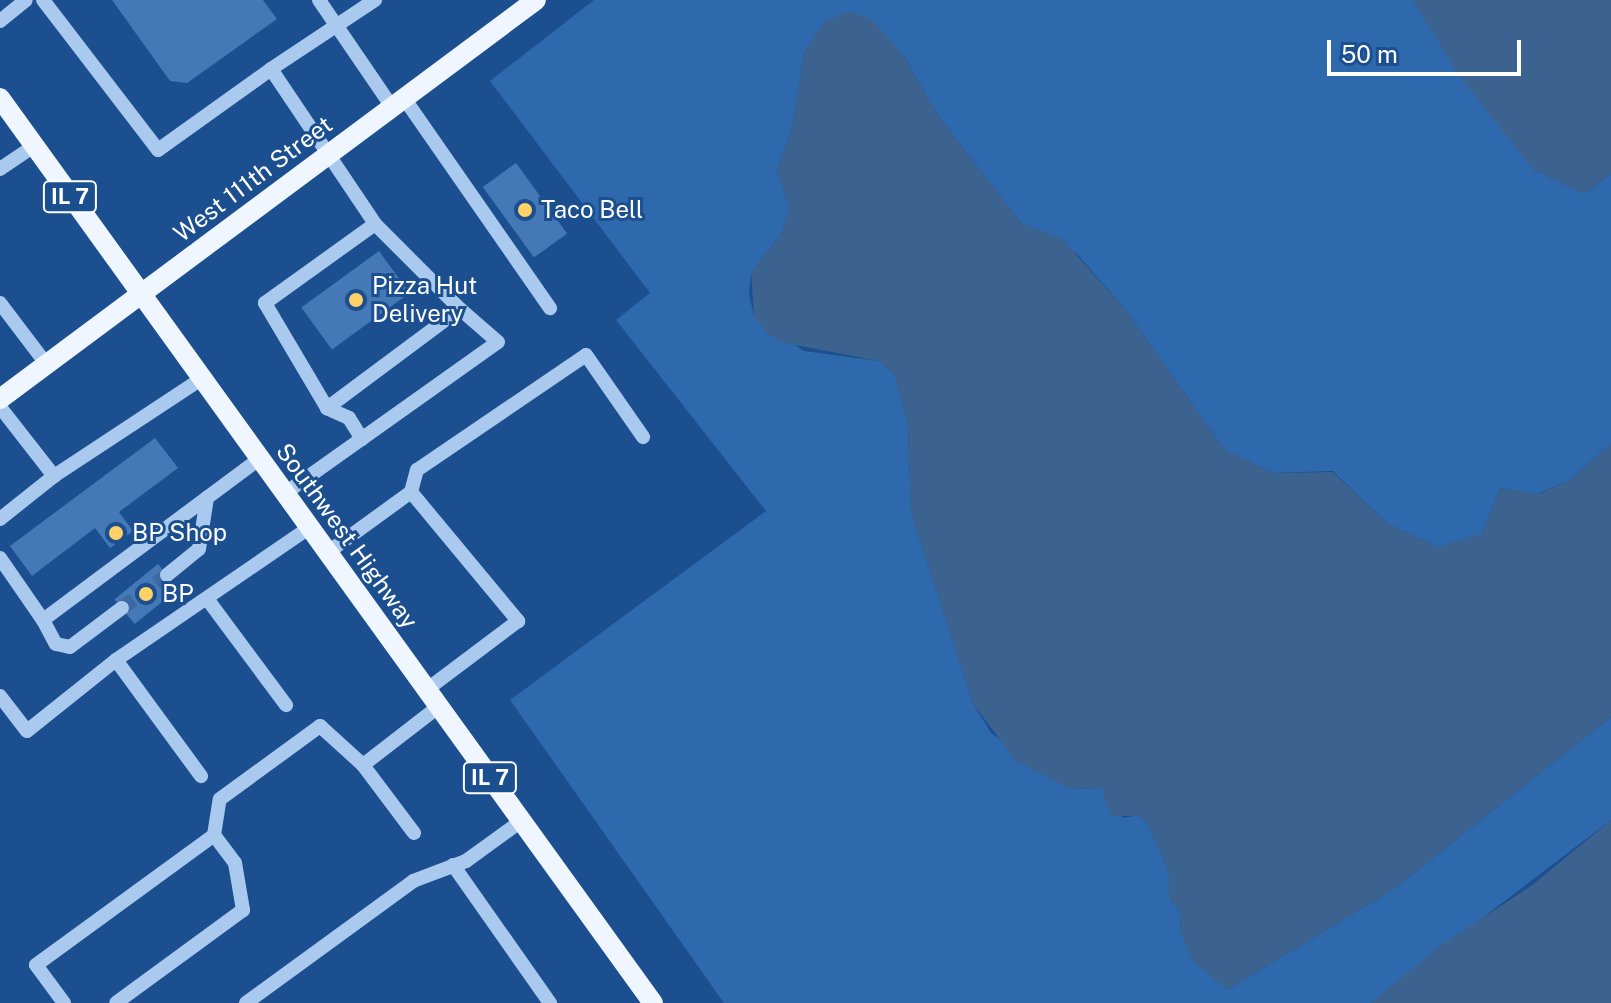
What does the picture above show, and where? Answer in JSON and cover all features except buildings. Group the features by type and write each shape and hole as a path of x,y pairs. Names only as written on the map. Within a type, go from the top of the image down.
{"main road":[{"name":"West 111th Street","path":"0,399 536,0"},
{"name":"Southwest Highway","path":"0,98 649,1002"}],"lane":[{"path":"0,21 26,0"},
{"path":"43,0 158,150 375,0"},
{"path":"319,0 336,27 398,103 550,308"},
{"path":"271,69 375,224 460,309 498,342 284,494"},
{"path":"0,169 34,146"},
{"path":"362,439 349,418 327,408 265,303 375,224"},
{"path":"0,303 47,365"},
{"path":"327,408 460,309"},
{"path":"327,553 411,492 417,470 586,355 643,437"},
{"path":"0,519 54,476 201,379"},
{"path":"0,407 54,476"},
{"path":"43,620 259,459"},
{"path":"363,765 518,621 411,492"},
{"path":"167,575 199,549 207,498"},
{"path":"0,696 27,731 116,660 208,600 309,528"},
{"path":"0,558 56,644 70,647 122,608"},
{"path":"208,600 286,705"},
{"path":"116,660 201,776"},
{"path":"64,1003 36,965 214,835 220,799 320,726 363,765 414,833"},
{"path":"246,1003 413,881 453,865 521,821"},
{"path":"116,1003 243,910 235,863 214,835"},
{"path":"453,865 550,1003"}],"shaded area":[{"path":"594,0 1412,0 1533,169 1584,194 1611,174 1611,443 1570,480 1537,494 1500,488 1482,533 1462,544 1438,547 1388,524 1333,471 1273,473 1225,450 1125,309 1077,254 1021,223 937,114 904,56 825,21 804,53 792,128 777,170 790,209 781,234 751,273 749,294 754,316 804,351 879,361 895,375 908,425 911,513 974,705 991,733 1069,789 1101,788 1123,818 1138,815 1147,823 1169,871 1169,898 1181,912 1180,931 1227,990 1394,889 1611,717 1611,820 1371,1003 724,1003 510,700 766,511 616,320 650,293 490,81"},
{"path":"1412,0 1611,0 1611,174 1584,194 1533,169 1461,78"},
{"path":"850,11 872,20 904,56 937,114 1021,223 1062,239 1125,309 1225,450 1273,473 1333,472 1388,524 1438,547 1482,533 1500,488 1538,494 1570,480 1611,443 1611,717 1394,889 1227,990 1193,961 1180,931 1181,912 1169,898 1169,871 1147,823 1138,816 1111,816 1101,788 1070,789 1016,761 974,705 911,513 908,425 895,375 879,361 785,343 767,334 754,316 751,273 781,234 790,209 777,170 792,128 804,53 825,21"},
{"path":"1611,820 1611,1003 1371,1003 1440,946 1531,886"}],"tunnel":[{"path":"122,608 167,575"}],"place":[{"name":"Taco Bell","path":"525,210"},
{"name":"Pizza Hut Delivery","path":"356,300"},
{"name":"BP Shop","path":"116,533"},
{"name":"BP","path":"146,594"}]}
